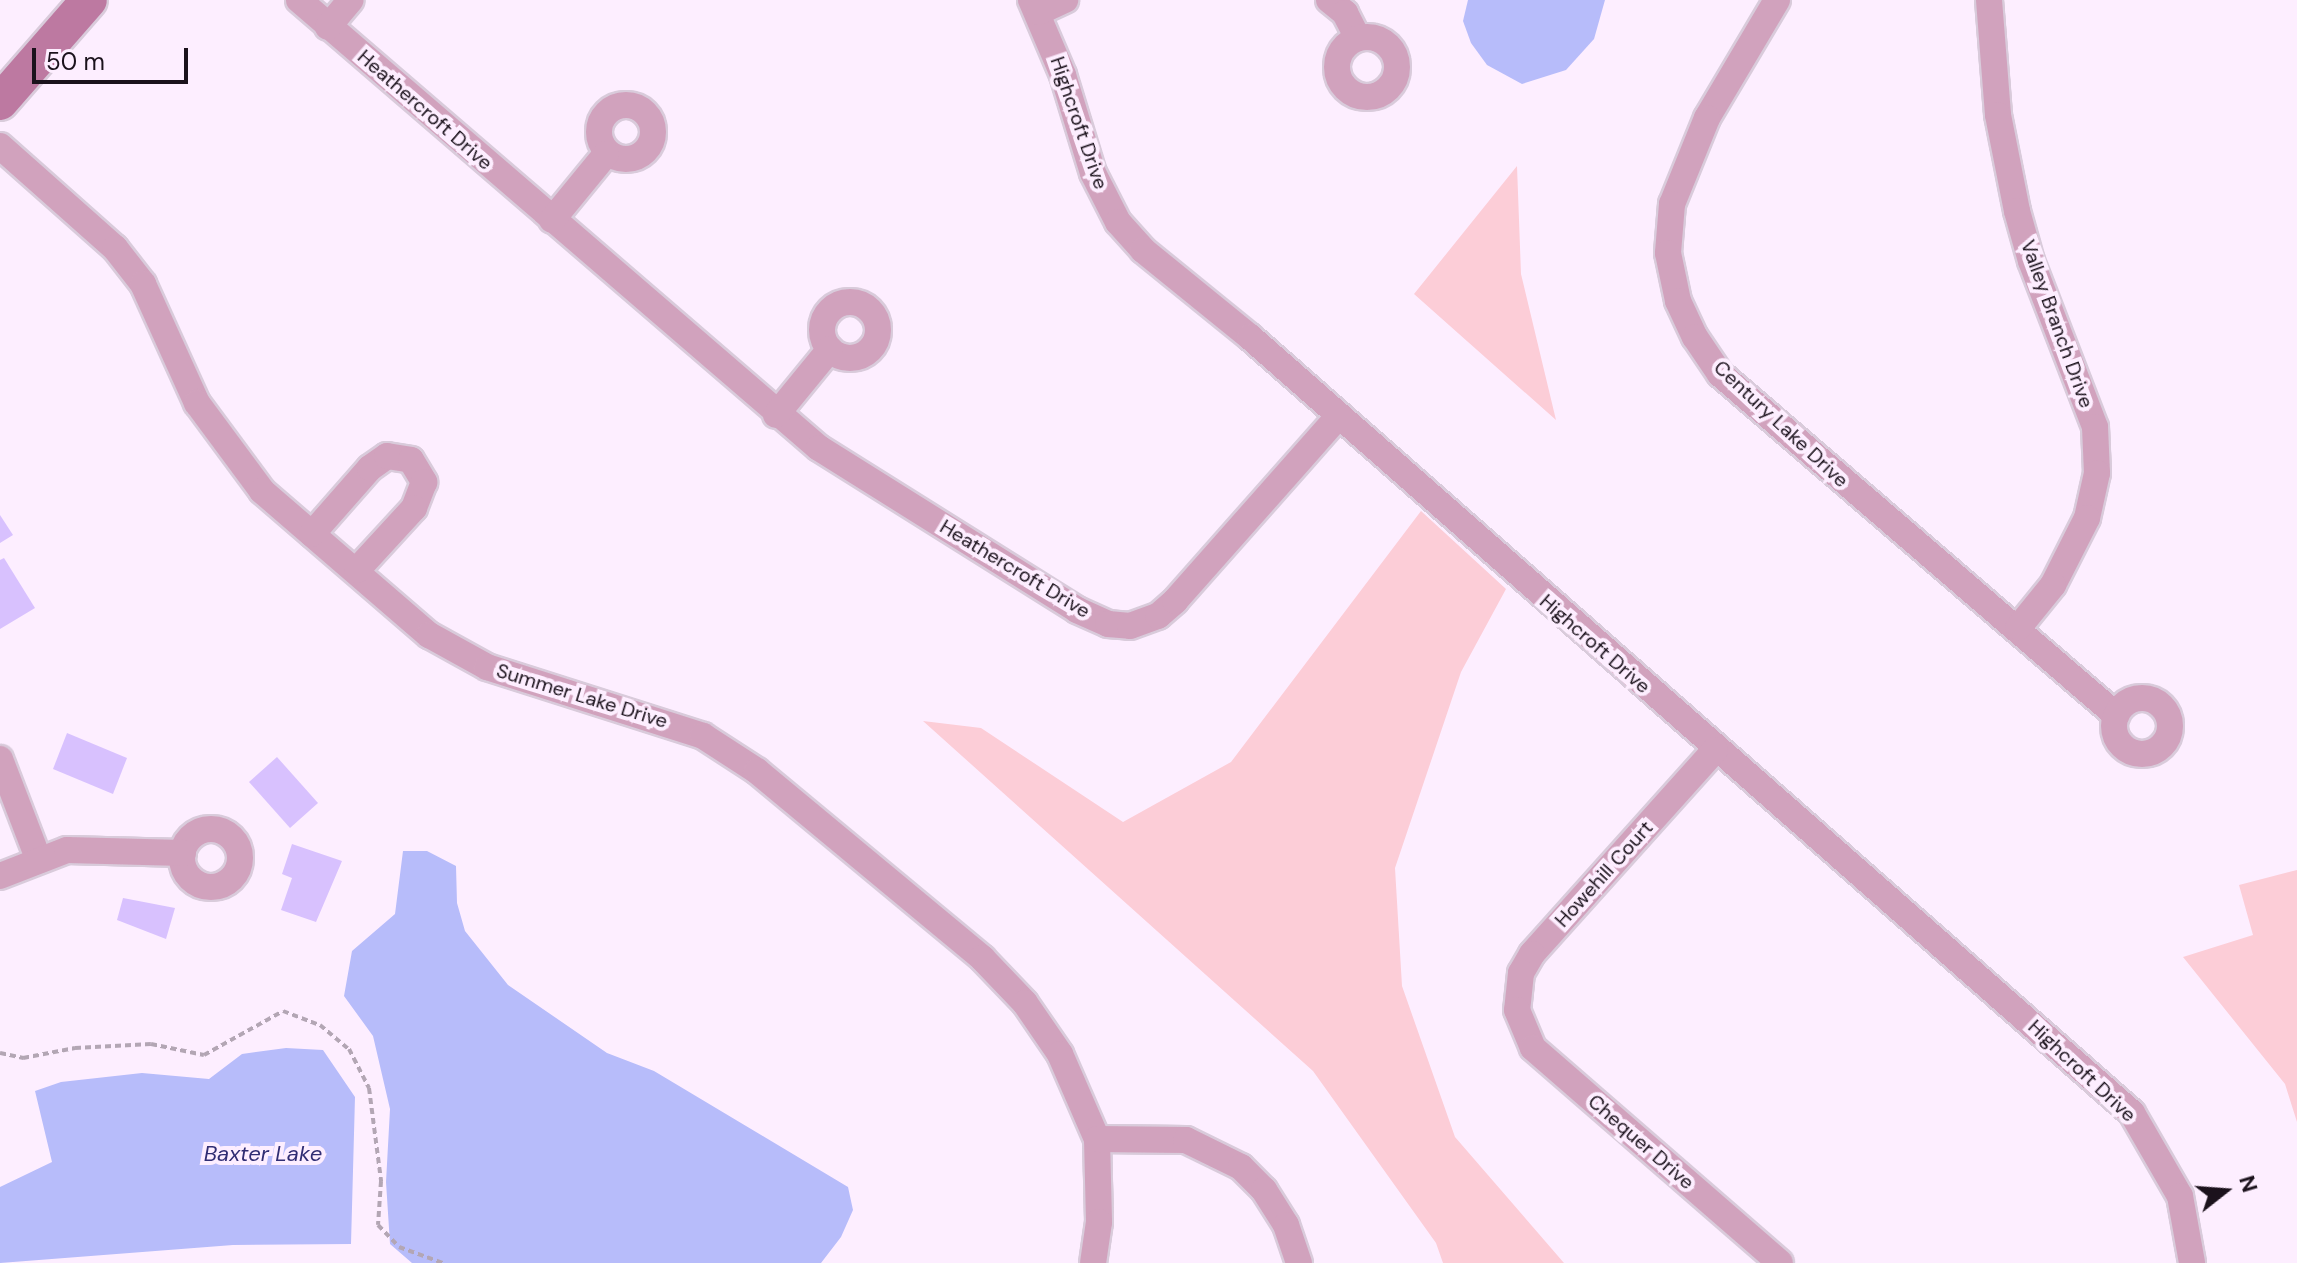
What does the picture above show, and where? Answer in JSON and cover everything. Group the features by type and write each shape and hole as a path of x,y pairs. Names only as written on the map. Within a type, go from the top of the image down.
{"main road":[{"path":"0,102 89,0"}],"street":[{"name":"Heathercroft Drive","path":"299,0 776,415 819,448 1077,610 1130,626 1158,616 1175,601 1338,417"},
{"path":"328,27 351,0"},
{"path":"1035,6 1065,0"},
{"path":"1329,0 1345,13 1358,38"},
{"name":"Century Lake Drive","path":"1777,0 1707,118 1672,204 1668,253 1678,301 1720,374 2116,715"},
{"name":"Valley Branch Drive","path":"1989,0 1998,115 2017,211 2031,261 2095,427 2097,473 2087,518 2053,585 2018,628"},
{"name":"Highcroft Drive","path":"1035,6 1093,173 1118,222 1143,250 2132,1113 2180,1196 2192,1263"},
{"name":"Summer Lake Drive","path":"0,146 115,248 143,284 216,433 262,491 429,635 487,667 679,725 757,771 982,958 1025,1003 1060,1054 1097,1139 1099,1222 1093,1263"},
{"path":"552,220 606,154"},
{"path":"776,415 830,349"},
{"path":"312,534 370,468 387,456 411,460 424,482 414,508 357,570"},
{"name":"Howehill Court","path":"1517,1010 1521,973 1532,954 1715,750"},
{"path":"0,759 38,858"},
{"path":"0,876 38,858 90,849 183,853"},
{"name":"Chequer Drive","path":"1517,1010 1533,1048 1780,1263"},
{"path":"1097,1139 1186,1140 1241,1167 1264,1190 1286,1225 1299,1263"}],"path":[{"path":"0,1053 23,1058 75,1048 151,1044 204,1055 283,1011 320,1025 349,1049 369,1088 381,1181 378,1225 399,1247 443,1263"}],"shaded area":[{"path":"1517,166 1521,274 1556,420 1414,294"},
{"path":"1421,511 1506,589 1461,672 1395,868 1402,986 1455,1137 1564,1263 1443,1263 1436,1243 1313,1071 923,721 981,728 1123,822 1231,762"},
{"path":"2297,870 2297,1122 2285,1084 2183,957 2253,935 2239,885"}],"water":[{"path":"1468,0 1605,0 1594,39 1566,70 1522,84 1487,65 1471,43 1463,21"},
{"path":"403,851 427,851 456,866 457,903 465,931 508,985 607,1053 654,1071 848,1187 853,1210 841,1237 821,1263 412,1263 390,1244 386,1182 390,1109 373,1036 344,996 352,951 395,914"},
{"name":"Baxter Lake","path":"286,1048 323,1050 355,1097 351,1244 233,1245 0,1263 0,1187 52,1162 35,1091 61,1082 142,1073 209,1079 242,1054"}],"building":[{"path":"0,515 13,535 0,543"},
{"path":"4,558 35,608 0,629 0,560"},
{"path":"67,733 127,758 113,794 53,769"},
{"path":"277,757 318,803 290,828 249,782"},
{"path":"292,844 342,861 316,922 281,910 292,878 282,874"},
{"path":"123,898 175,908 166,939 117,920"}]}
